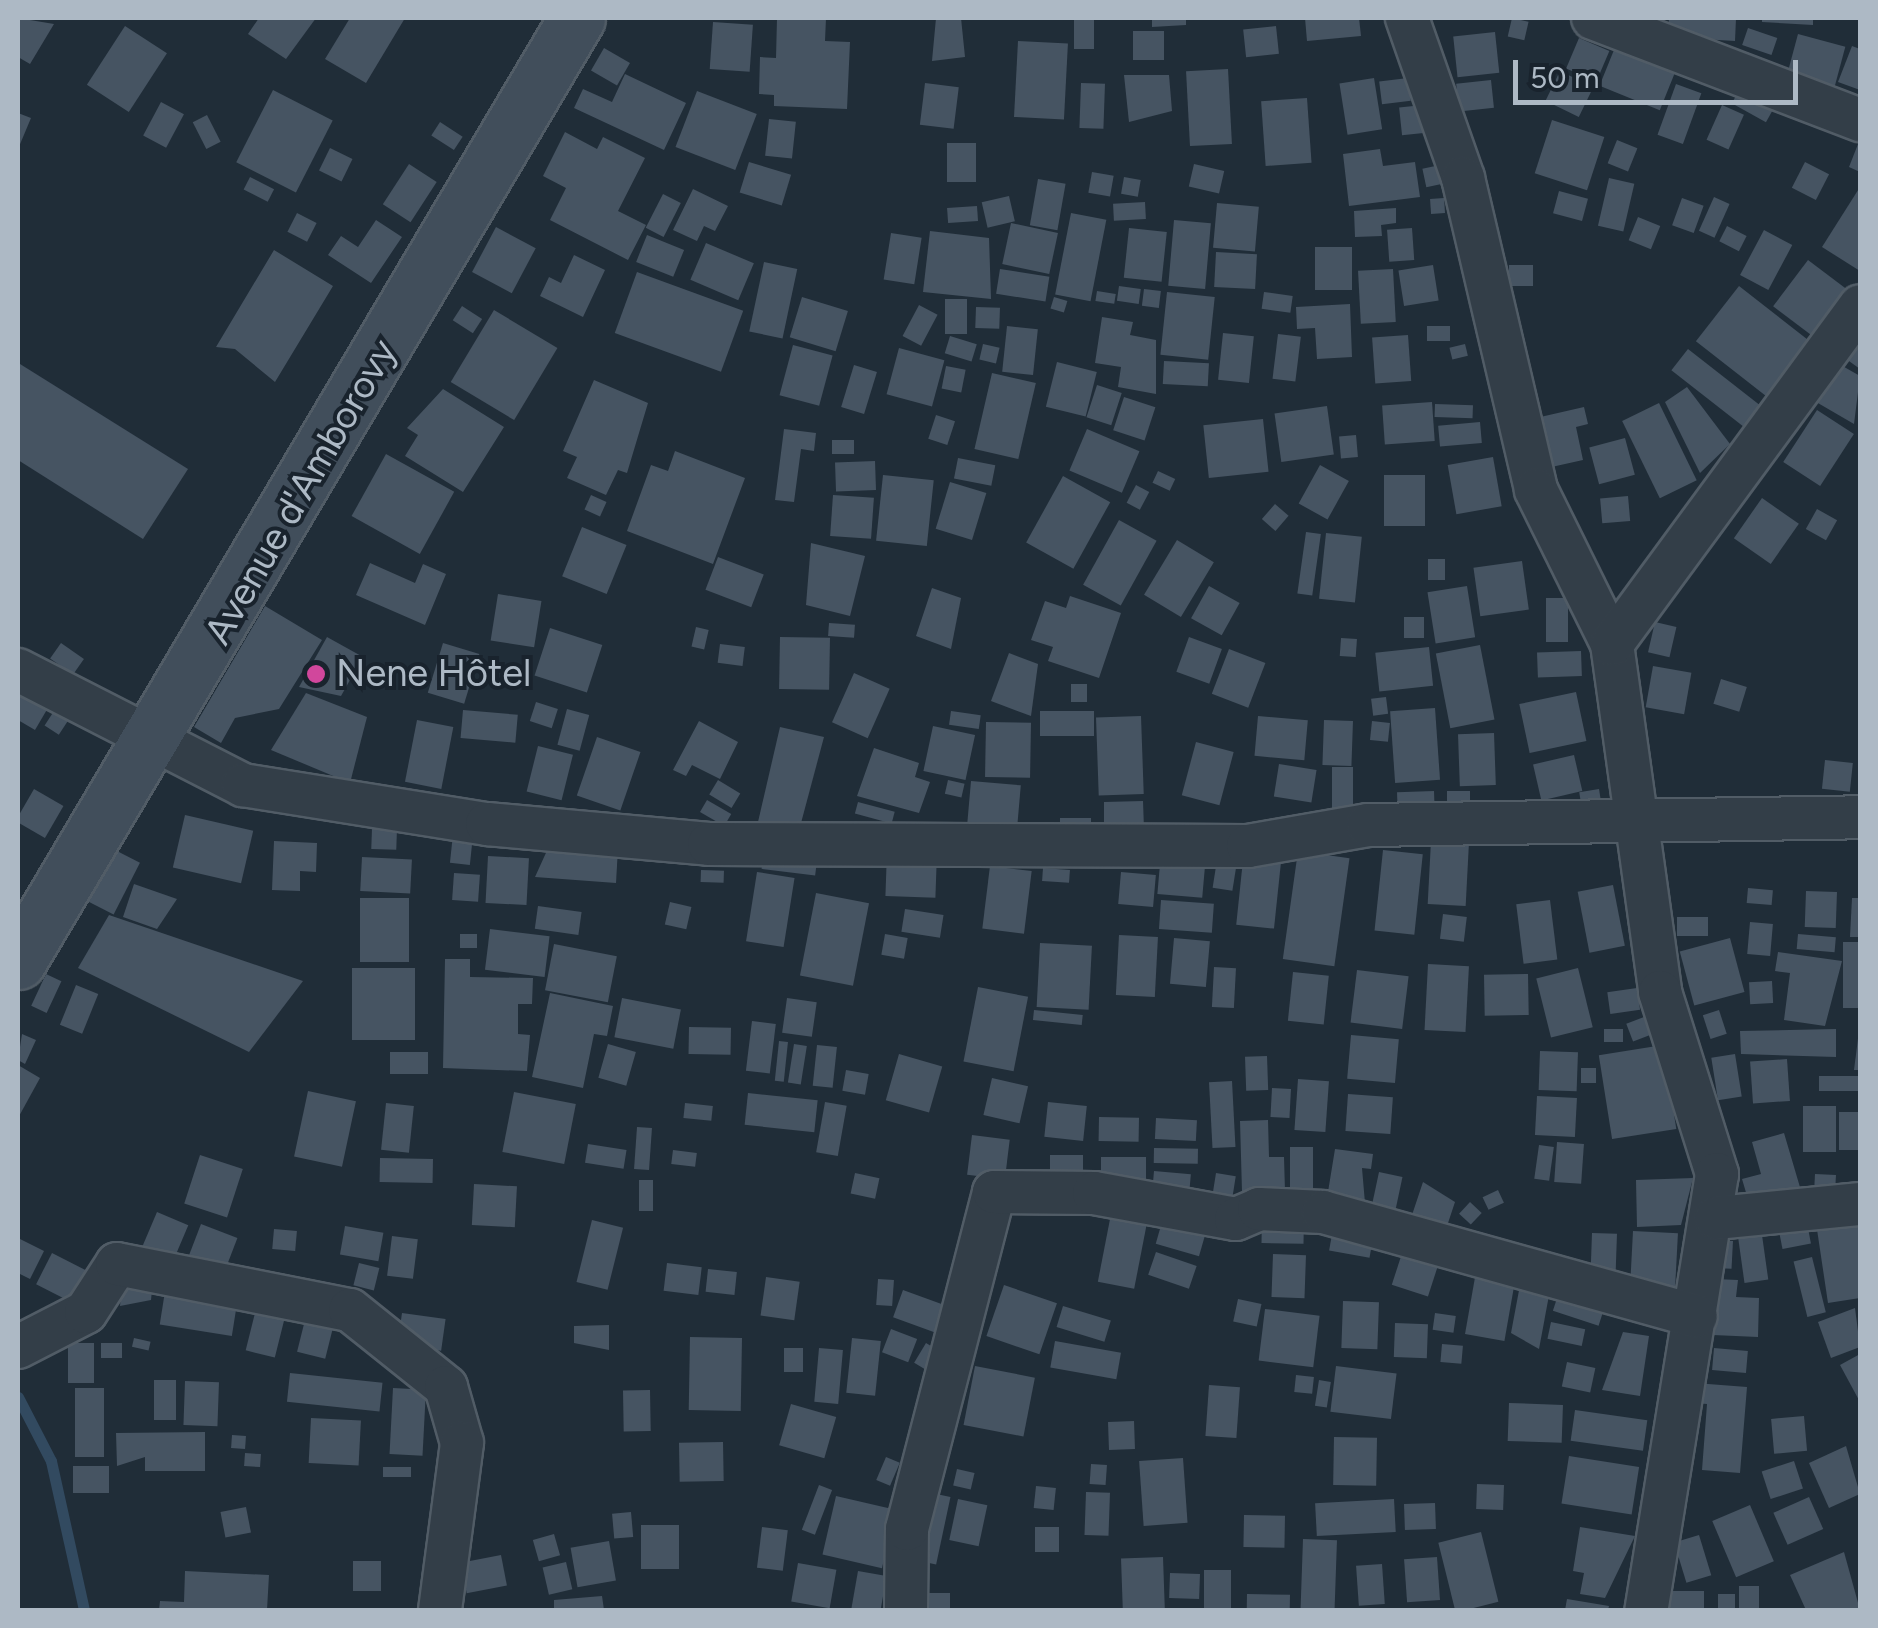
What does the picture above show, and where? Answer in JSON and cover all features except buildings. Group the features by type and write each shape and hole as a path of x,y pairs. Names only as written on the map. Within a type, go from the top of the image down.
{"main road":[{"name":"Avenue d'Amborovy","path":"18,961 577,18"}],"street":[{"path":"1407,18 1463,178 1536,490 1612,644 1642,821 1660,992 1718,1174 1716,1218 1646,1610"},
{"path":"1592,18 1860,120"},
{"path":"1612,644 1860,306"},
{"path":"18,670 148,744 242,786 486,824 709,844 1248,846 1368,825 1860,817"},
{"path":"906,1610 907,1529 994,1192 1094,1193 1236,1219 1259,1209 1340,1215 1696,1316"},
{"path":"1716,1218 1860,1204"},
{"path":"18,1347 86,1312 117,1264 350,1310 446,1387 462,1443 440,1610"}],"waterway":[{"path":"18,1397 51,1461 84,1610"}],"place":[{"name":"Nene Hôtel","path":"316,674"}]}
